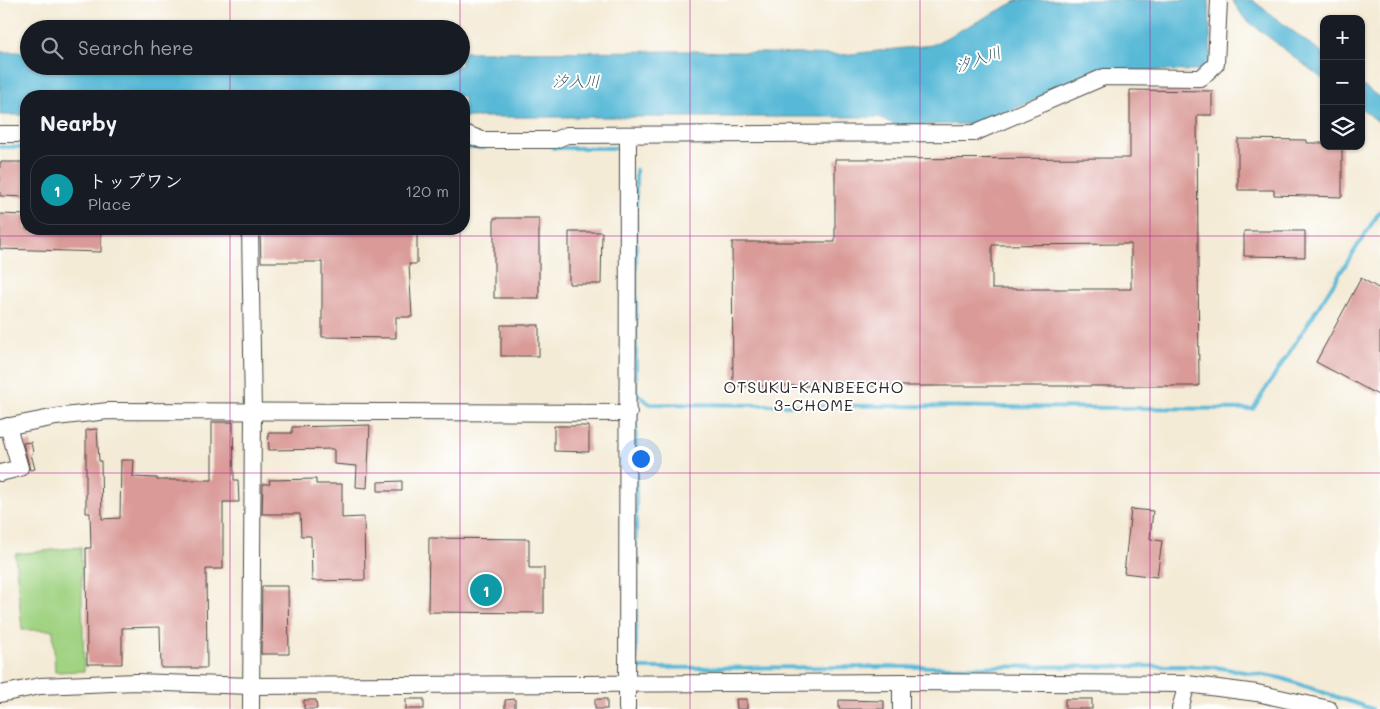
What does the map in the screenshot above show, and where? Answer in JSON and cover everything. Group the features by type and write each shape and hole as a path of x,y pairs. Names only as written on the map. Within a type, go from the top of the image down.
{"street":[{"path":"470,135 482,140 555,140 567,135 974,133 1104,77 1201,78 1216,64 1219,0"},
{"path":"0,134 20,134"},
{"path":"627,709 628,135"},
{"path":"250,235 252,412 251,709"},
{"path":"0,473 20,468 4,427 56,417 108,412 629,412"},
{"path":"0,694 40,686 136,682 252,686 901,682 1187,684 1257,693 1329,709"},
{"path":"901,682 901,709"},
{"path":"1180,709 1187,684"}],"green space":[{"path":"81,547 84,671 55,672 53,630 22,630 15,554"}],"water":[{"name":"汐入川","path":"1019,0 1209,0 1211,64 1201,71 1103,70 980,124 895,125 879,117 470,117 470,90 20,90 20,115 0,115 0,52 20,52 20,75 470,75 470,52 696,51 842,55 932,45"},
{"path":"1232,0 1252,0 1320,52 1320,77 1244,18"},
{"path":"1365,87 1380,98 1380,123 1365,111"}],"building":[{"path":"1130,90 1212,91 1212,115 1197,115 1199,386 733,386 732,242 835,242 835,159 1130,158","holes":["1131,244 1131,289 992,289 992,245"]},
{"path":"1238,139 1307,140 1307,143 1320,143 1320,150 1342,150 1342,197 1274,195 1274,190 1238,190"},
{"path":"0,162 20,162 20,197 0,196"},
{"path":"0,214 20,215 20,235 101,235 101,252 0,249"},
{"path":"494,218 539,218 539,298 494,298"},
{"path":"1244,231 1305,231 1305,257 1244,256"},
{"path":"569,232 602,232 601,284 569,284"},
{"path":"260,235 417,235 417,264 409,264 412,317 396,317 396,338 322,337 322,262 261,262"},
{"path":"1361,278 1380,289 1380,396 1316,362"},
{"path":"501,325 539,325 539,356 501,356"},
{"path":"212,422 233,422 234,480 238,480 239,502 223,502 223,569 206,569 207,668 161,668 160,627 122,628 122,664 87,664 86,548 91,548 90,513 86,513 86,430 97,429 99,461 101,461 102,519 120,518 121,460 134,460 133,477 157,478 157,480 212,480"},
{"path":"370,425 367,488 356,487 357,466 334,464 334,449 269,450 268,433 292,433 292,427"},
{"path":"554,426 589,426 589,452 554,451"},
{"path":"31,442 33,453 31,454 35,469 30,470 23,443"},
{"path":"316,479 316,484 342,484 342,518 364,517 365,580 312,581 311,536 301,536 300,514 262,514 263,484 270,484 269,480"},
{"path":"402,481 402,491 378,491 378,482"},
{"path":"1131,509 1153,511 1150,539 1162,541 1157,577 1124,573"},
{"path":"429,538 529,539 529,568 544,568 544,613 428,612"},
{"path":"262,586 288,586 289,654 261,654"},
{"path":"406,699 424,699 424,709 406,709"},
{"path":"515,699 515,709 505,709 505,700"},
{"path":"595,699 607,699 607,709 595,709"},
{"path":"736,699 747,699 747,709 737,709"},
{"path":"1065,699 1092,699 1092,709 1065,709"},
{"path":"304,700 316,700 317,709 304,709"},
{"path":"839,700 884,701 884,709 839,709"}],"waterway":[{"path":"0,147 20,147"},
{"path":"470,148 484,148"},
{"path":"553,148 624,148"},
{"path":"636,170 636,393 650,404 1253,409 1380,211"},
{"path":"636,393 636,668 1215,667 1281,678 1372,709"}],"place":[{"name":"トップワン","path":"486,590"}],"district":[{"name":"OTSUKU-KANBEECHO 3-CHOME","path":"814,396"}]}
